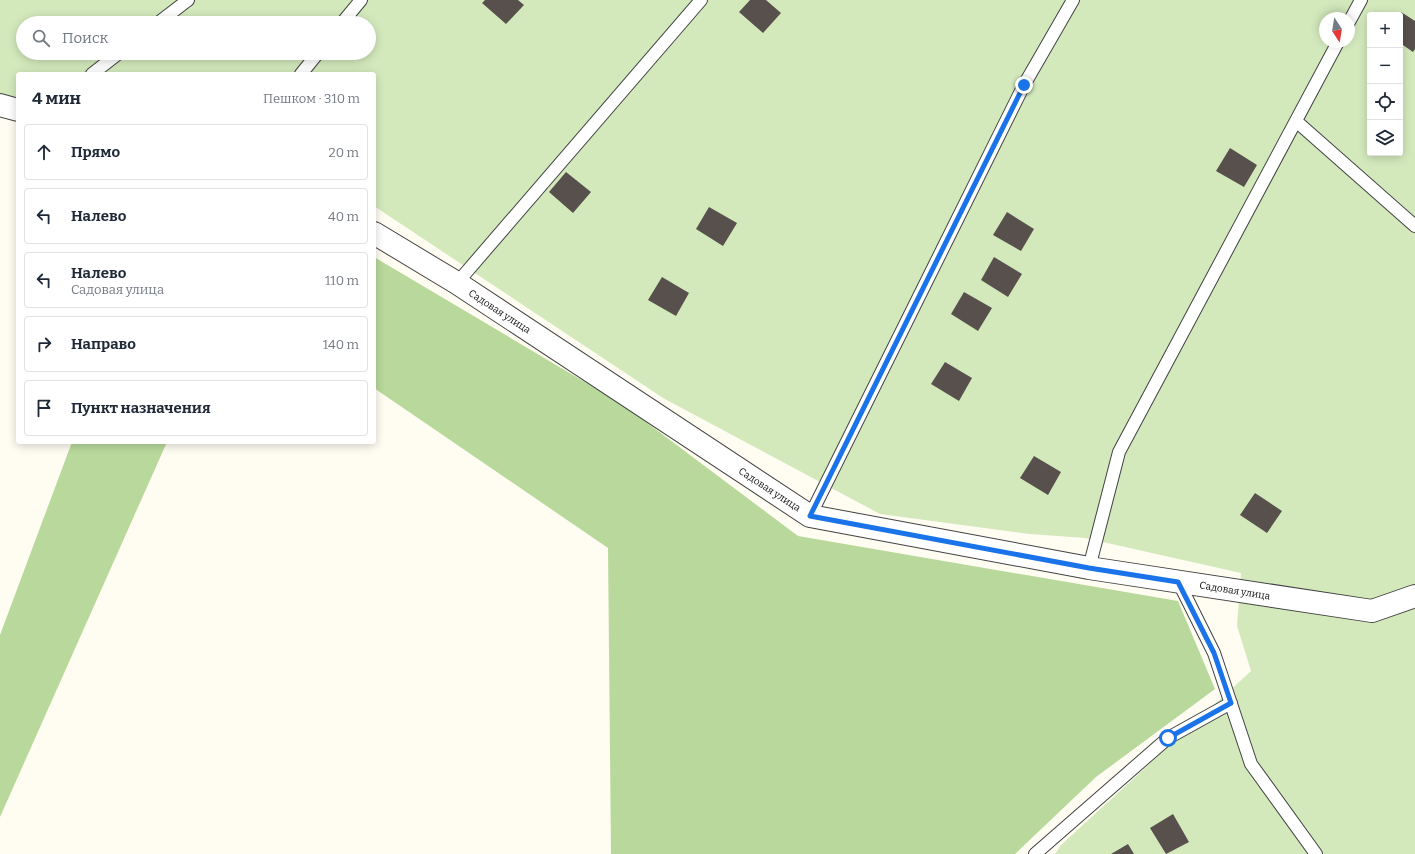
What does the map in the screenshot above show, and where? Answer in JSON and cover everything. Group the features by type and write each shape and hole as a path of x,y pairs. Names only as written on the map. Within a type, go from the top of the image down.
{"street":[{"path":"0,105 16,109"},
{"name":"Садовая улица","path":"376,234 457,283 810,516 1089,568 1372,611 1415,596"}],"lane":[{"path":"167,16 188,0"},
{"path":"348,16 361,0"},
{"path":"457,283 701,0"},
{"path":"810,516 1024,85 1073,0"},
{"path":"1354,12 1361,0"},
{"path":"1089,568 1119,452 1335,48"},
{"path":"95,72 110,60"},
{"path":"303,72 312,60"},
{"path":"1296,121 1415,226"},
{"path":"1178,582 1214,653 1251,764 1316,854"},
{"path":"1035,854 1168,738 1231,703"}],"green space":[{"path":"0,0 1415,0 1415,854 1055,854 1061,845 1251,671 1237,626 1241,573 1085,538 1030,534 880,514 663,398 376,207 376,72 16,72 16,98 0,94"},
{"path":"376,258 622,404 798,536 1178,601 1215,689 1096,777 1015,854 611,854 608,548 376,389"},
{"path":"71,444 166,444 0,817 0,635"}],"building":[{"path":"485,0 518,0 524,5 506,24 482,3"},
{"path":"750,0 766,0 781,13 763,33 739,12"},
{"path":"1403,13 1415,21 1415,49 1413,52 1403,45"},
{"path":"1230,148 1257,165 1244,187 1216,171"},
{"path":"566,172 591,192 573,213 549,192"},
{"path":"709,207 737,223 723,246 696,229"},
{"path":"1007,212 1034,229 1021,251 993,235"},
{"path":"994,257 1022,274 1008,297 981,280"},
{"path":"662,277 689,293 676,316 648,300"},
{"path":"964,292 992,308 978,331 951,314"},
{"path":"945,362 972,378 959,401 931,384"},
{"path":"1034,456 1061,472 1048,495 1020,478"},
{"path":"1255,493 1282,511 1267,533 1240,515"},
{"path":"1173,814 1189,842 1166,854 1150,828"},
{"path":"1128,844 1134,854 1111,854"}],"route":[{"path":"1024,85 810,516 1089,568 1178,582 1214,653 1231,703 1168,738"}]}
